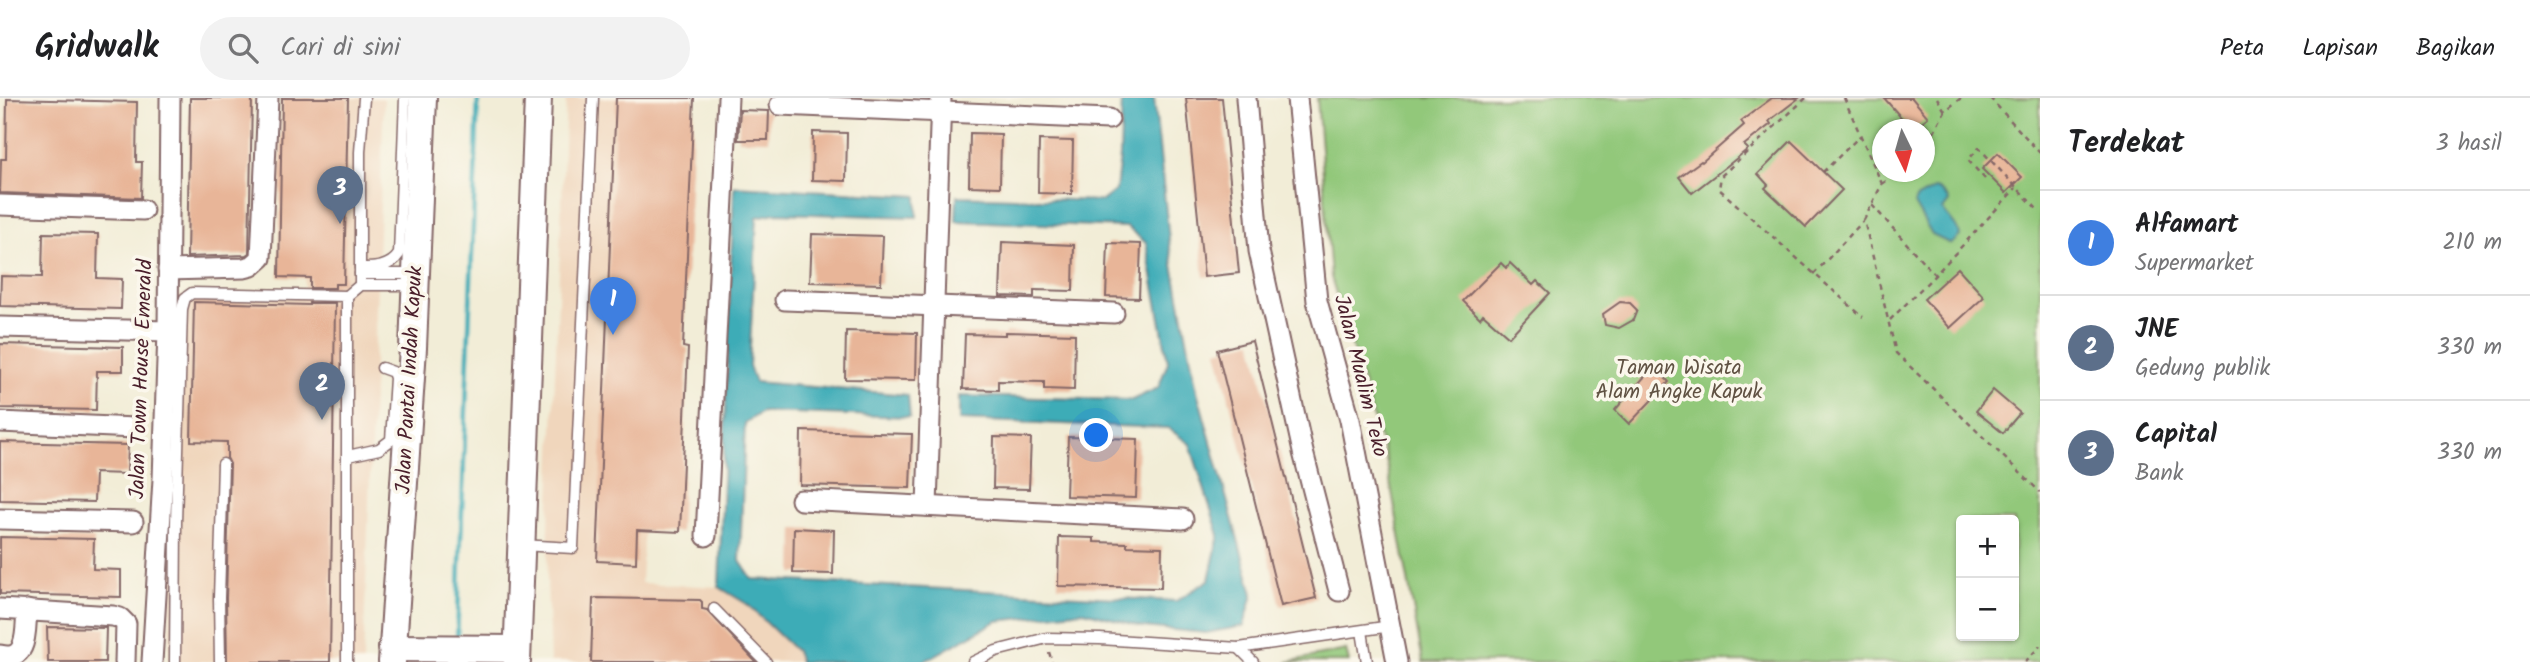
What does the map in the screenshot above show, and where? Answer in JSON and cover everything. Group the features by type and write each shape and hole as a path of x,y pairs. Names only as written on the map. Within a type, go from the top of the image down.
{"main road":[{"name":"Jalan Pantai Indah Kapuk","path":"400,653 399,578 423,98"},
{"path":"400,653 481,649 517,655 538,98"}],"street":[{"name":"Jalan Town House Emerald","path":"152,662 163,479 168,331 170,98"},
{"path":"168,270 244,268 252,266 261,257 268,98"},
{"path":"706,536 728,98"},
{"path":"1246,98 1259,251 1303,452 1339,591"},
{"name":"Jalan Mualim Teko","path":"1297,98 1317,302 1350,420 1397,662"},
{"path":"927,506 941,104"},
{"path":"780,105 941,104 1109,119"},
{"path":"0,205 143,210"},
{"path":"785,300 1114,313"},
{"path":"0,327 168,331"},
{"path":"0,422 135,428"},
{"path":"801,500 1183,519"},
{"path":"0,519 133,522"},
{"path":"0,609 120,618 126,624 125,662"},
{"path":"0,655 17,655 22,648 27,610"}],"lane":[{"path":"347,662 347,296 360,276 360,152 364,98"},
{"path":"360,276 394,262 399,254 405,98"},
{"path":"521,545 573,548 593,98"},
{"path":"360,276 415,280"},
{"path":"175,662 183,302 191,293 347,296"},
{"path":"348,456 379,449 391,440 395,378 393,372 382,368"},
{"path":"220,662 223,464"},
{"path":"714,609 766,662"},
{"path":"973,662 996,651 1046,638 1238,648 1391,626"},
{"path":"1362,631 1367,662"},
{"path":"1238,648 1253,662"}],"path":[{"path":"1806,98 1721,176 1719,190 1863,317"},
{"path":"1844,98 1882,184"},
{"path":"1937,98 1945,111"},
{"path":"1935,130 1945,111 1961,98"},
{"path":"1990,98 2040,153"},
{"path":"1823,172 1860,136"},
{"path":"1985,179 1968,160 1979,148 2038,211"},
{"path":"1814,274 1864,220 1885,182"},
{"path":"1889,321 2016,188"},
{"path":"1872,204 1935,275"},
{"path":"1864,220 1896,353 2040,492"},
{"path":"2025,662 2040,646"}],"shaded area":[{"path":"309,98 384,98 363,662 169,662 176,296 304,298"},
{"path":"566,98 665,98 641,583 719,587 747,604 796,651 800,662 550,662 547,579"}],"green space":[{"name":"Taman Wisata Alam Angke Kapuk","path":"1317,98 2040,98 2040,662 1423,662 1386,459 1331,277"},
{"path":"1346,650 1349,662 1287,662"}],"water":[{"path":"1122,98 1154,98 1170,249 1197,391 1253,594 1244,626 1206,633 1143,627 1084,611 997,621 923,662 800,662 796,651 747,604 719,587 734,186 917,196 917,217 775,213 757,217 749,366 755,382 908,395 910,417 762,412 745,423 740,561 752,579 1176,601 1209,580 1219,535 1190,444 1168,428 959,420 959,396 1132,400 1158,388 1168,362 1146,243 1127,227 956,221 957,196 1102,201 1116,190"},
{"path":"1936,188 1947,197 1949,202 1943,210 1959,231 1960,236 1951,244 1932,235 1914,204 1916,199"}],"building":[{"path":"190,98 252,98 249,253 246,255 187,257"},
{"path":"282,98 348,98 344,284 335,284 335,288 310,288 310,278 279,277"},
{"path":"616,98 694,98 683,347 688,348 680,532 637,530 636,563 597,561"},
{"path":"1186,98 1222,98 1239,273 1204,277"},
{"path":"1772,98 1799,98 1744,145 1748,149 1692,193 1679,177 1702,162 1744,125 1741,121"},
{"path":"1884,98 1912,98 1928,117 1902,119"},
{"path":"7,99 137,102 136,162 142,162 141,198 0,193 1,159 6,159"},
{"path":"740,110 769,111 768,140 738,140"},
{"path":"813,132 847,133 846,181 812,180"},
{"path":"970,133 1001,134 1000,187 969,186"},
{"path":"1039,140 1073,141 1072,194 1038,193"},
{"path":"1791,141 1842,190 1806,227 1765,188 1768,185 1758,174"},
{"path":"1998,153 2022,177 2006,193 1982,169"},
{"path":"43,233 98,234 97,278 122,279 121,309 0,306 1,276 42,277"},
{"path":"812,234 883,236 881,284 810,282"},
{"path":"1002,242 1074,245 1073,291 1034,290 1034,297 1000,296"},
{"path":"1108,243 1141,244 1139,298 1106,297"},
{"path":"1501,263 1506,268 1510,263 1533,285 1537,281 1550,293 1509,337 1483,314 1480,318 1463,301"},
{"path":"1958,268 1984,297 1950,328 1924,299"},
{"path":"194,302 309,305 335,303 330,662 227,662 230,464 227,458 227,442 191,441"},
{"path":"1620,302 1630,303 1637,310 1633,320 1619,328 1605,325 1603,314"},
{"path":"846,331 917,333 916,380 845,379"},
{"path":"1005,332 1075,334 1074,390 1044,389 1044,382 998,381 998,390 963,389 965,334 1005,335"},
{"path":"1252,341 1316,598 1281,606 1217,350"},
{"path":"0,344 123,347 123,371 97,371 96,410 0,408"},
{"path":"1654,366 1669,382 1629,424 1615,410"},
{"path":"1993,390 2020,413 2003,433 1976,411"},
{"path":"801,431 912,434 910,488 800,485"},
{"path":"994,437 1031,438 1029,489 993,488"},
{"path":"1068,437 1138,439 1136,498 1066,496"},
{"path":"0,442 128,445 127,474 95,473 94,502 0,500"},
{"path":"794,528 834,530 833,574 793,573"},
{"path":"0,537 94,539 93,569 121,570 121,597 0,594"},
{"path":"1059,537 1094,538 1094,542 1127,543 1127,546 1162,547 1161,588 1058,586"},
{"path":"593,599 700,600 702,609 707,610 756,662 591,662"},
{"path":"47,627 106,628 105,662 48,662"}],"waterway":[{"path":"457,640 478,98"}],"place":[{"name":"Capital","path":"340,224"},
{"name":"Alfamart","path":"613,335"},
{"name":"JNE","path":"322,420"}]}
